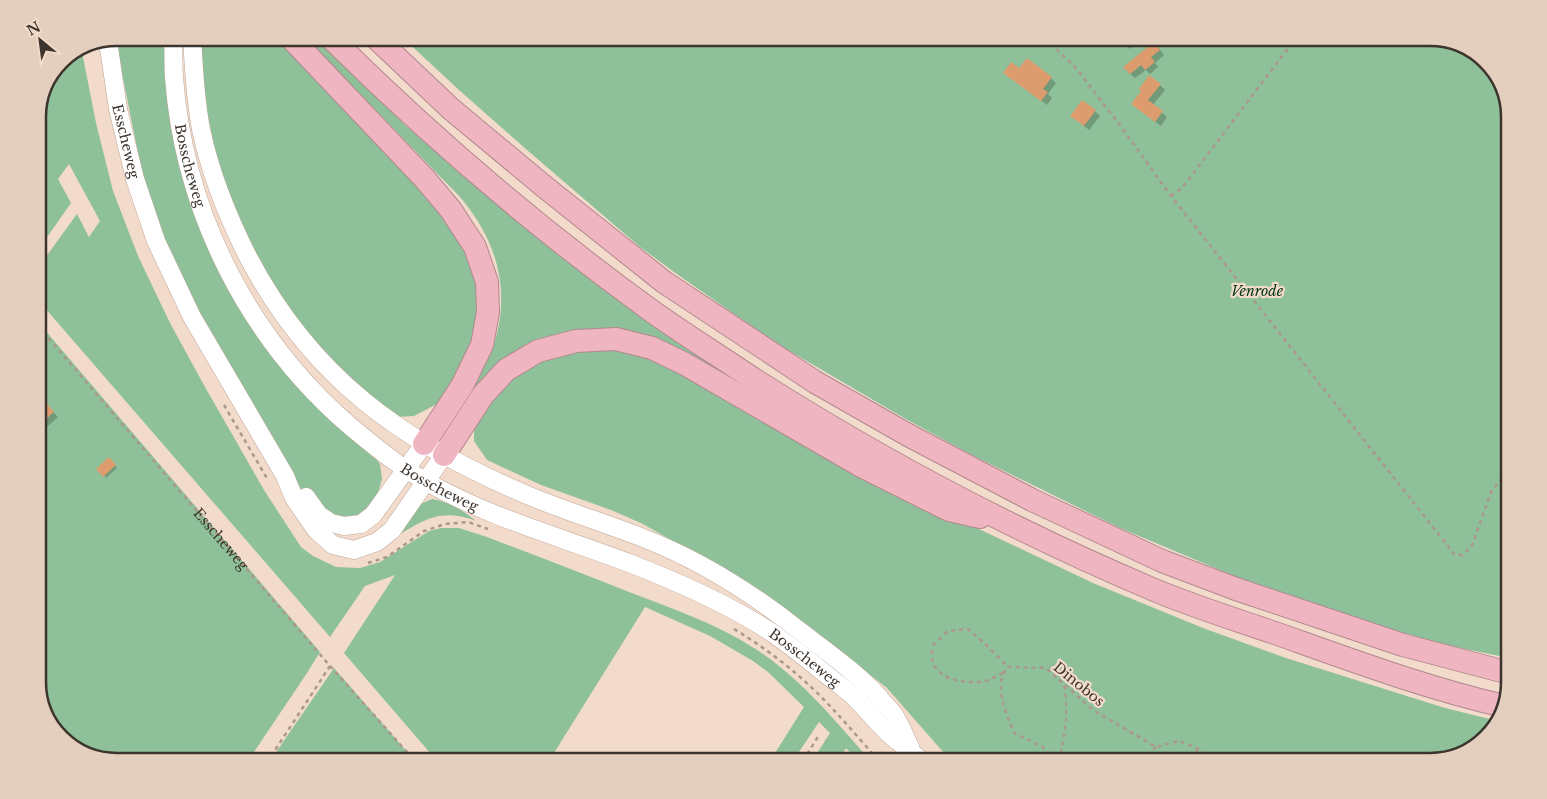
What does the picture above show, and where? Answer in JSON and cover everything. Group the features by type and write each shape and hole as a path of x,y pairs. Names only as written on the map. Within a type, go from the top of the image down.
{"highway":[{"path":"299,46 451,210 475,247 487,282 488,312 482,345 462,386 424,444"},
{"path":"339,46 430,132 526,214 651,310 804,411 899,466 1008,523 1155,591 1392,675 1497,704"},
{"path":"384,46 451,109 664,282 815,382 908,435 1032,500 1172,564 1236,589 1403,645 1501,671"},
{"path":"444,455 483,395 506,370 538,351 576,341 616,339 652,348 685,364 863,467 949,510 1008,523"}],"main road":[{"name":"Bosscheweg","path":"173,46 174,77 182,134 194,185 212,235 240,294 263,330 302,378 336,413 374,446 425,482 515,522 628,563 686,587 725,606 772,633 853,696 888,733 912,753"},
{"name":"Bosscheweg","path":"192,46 201,129 215,179 232,225 262,284 294,331 324,365 354,394 392,423 444,455 484,476 529,496 646,539 690,560 733,584 772,610 866,684 893,713 915,753"},
{"name":"Esscheweg","path":"109,47 118,109 135,179 156,241 192,317 285,476 294,498 316,530 333,545 354,550 377,542 392,530 444,455"},
{"name":"Esscheweg","path":"285,476 302,493 319,515 331,523 344,526 361,524 374,515 424,444"}],"path":[{"path":"1053,46 1074,67 1171,196 1454,555 1462,555 1470,547 1491,492 1501,479"},
{"path":"1171,196 1182,188 1290,46"},
{"name":"Esscheweg","path":"46,335 407,753"},
{"name":"Bosscheweg","path":"424,531 446,524 468,522 495,532"},
{"name":"Bosscheweg","path":"727,625 758,644 793,671 830,706 871,753"},
{"path":"968,629 1008,667 1003,673 985,680 965,683 949,678 938,672 932,657 934,644 948,631 968,629"},
{"path":"274,753 330,666"},
{"name":"Dinobos","path":"1008,667 1046,668 1094,710 1156,747"},
{"path":"1003,673 1001,700 1014,733 1043,747 1048,753"},
{"path":"1061,753 1067,727 1067,703 1064,684"},
{"path":"808,753 819,735"},
{"path":"1149,753 1156,747 1179,740 1204,753"},
{"path":"1196,753 1197,748"}],"green space":[{"path":"117,46 169,46 224,276 261,341 278,364 297,384 366,447 380,464 382,479 378,493 364,517 347,524 306,496 288,469 194,306 162,235 143,178"},
{"path":"199,46 295,46 459,221 481,301 472,339 445,394 437,404 414,416 397,417 356,386 295,321 249,248 209,139"},
{"path":"314,46 324,46 406,126 490,198 618,299 748,390 594,332 474,392 477,380 493,347 499,327 501,287 492,249 473,214 460,197"},
{"name":"Venrode","path":"412,46 1430,46 1448,49 1469,58 1489,78 1497,94 1501,112 1501,656 1441,644 1286,595 1239,578 1120,528 970,454 904,418 776,343 674,272 640,247 459,90"},
{"path":"83,56 96,123 113,191 138,256 170,323 264,490 301,547 313,556 336,567 360,568 380,562 429,531 441,528 459,528 487,537 677,610 739,639 787,672 830,715 864,753 851,753 846,748 843,753 817,753 830,733 819,722 798,753 775,753 804,707 768,672 753,661 710,636 645,607 554,753 430,753 344,653 395,575 365,586 330,637 46,309 46,257 77,214 89,237 100,221 69,164 58,179 71,203 46,239 46,112 54,86 61,74 70,64"},
{"path":"46,331 320,652 253,753 108,752 78,741 64,729 50,705 46,687"},
{"path":"596,347 646,354 922,502 1093,583 1203,628 1286,658 1445,708 1490,719 1480,732 1465,743 1448,750 1430,753 944,753 887,688 803,623 718,567 643,524 611,510 541,485 487,460 474,441 474,431 480,417 507,383 534,364 563,353"},
{"path":"432,499 456,507 476,521 451,515 431,518 391,540 416,506"},
{"path":"334,668 408,753 276,753"}],"building":[{"path":"1149,46 1157,46 1160,50 1151,57 1155,62 1145,70 1141,65 1130,74 1123,67"},
{"path":"1027,58 1052,77 1043,89 1048,92 1041,101 1003,73 1011,62 1019,68"},
{"path":"1149,75 1161,84 1148,100 1163,111 1155,122 1131,104 1141,91 1139,89"},
{"path":"1082,100 1096,110 1084,126 1070,116"},
{"path":"46,402 54,412 46,419"},
{"path":"109,457 116,465 103,477 96,469"}]}
